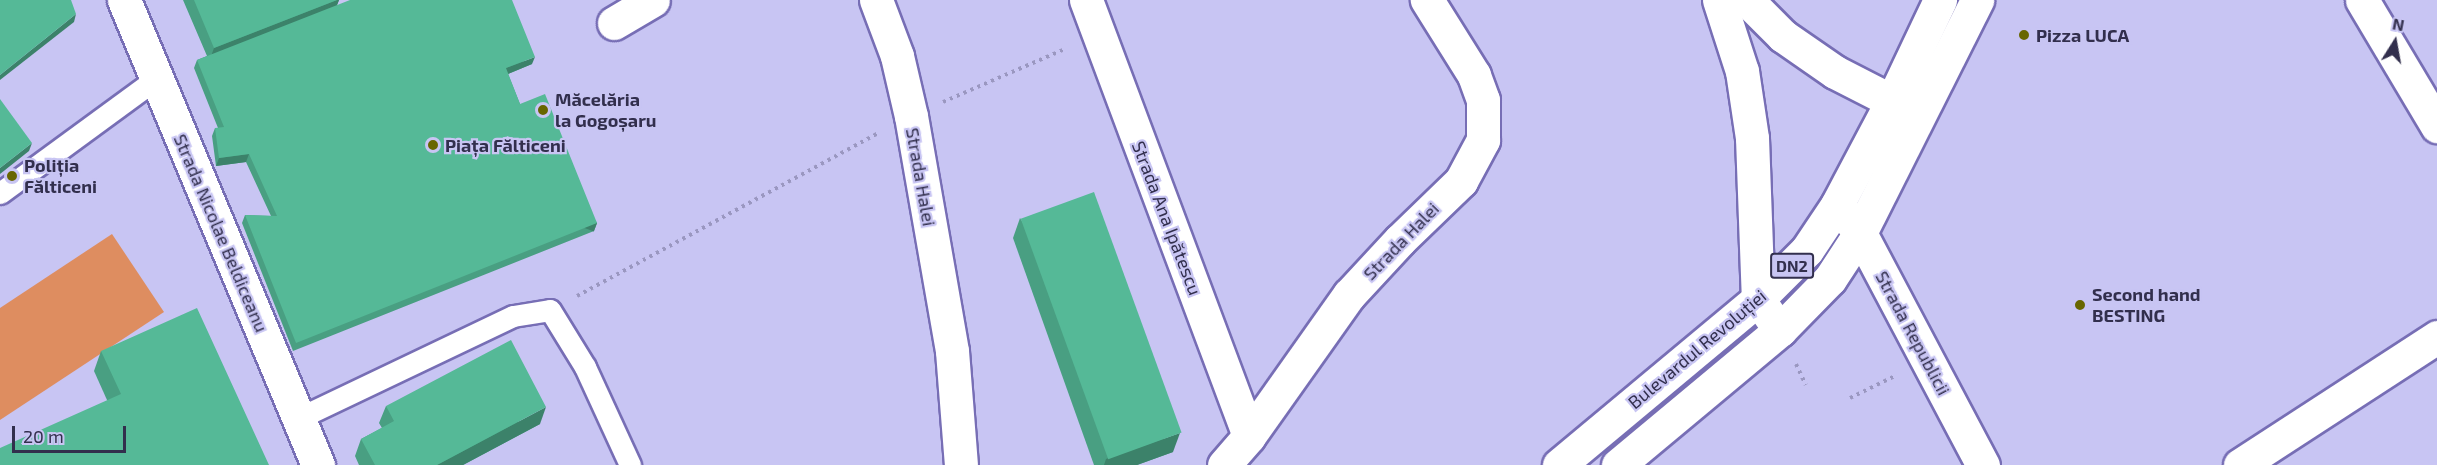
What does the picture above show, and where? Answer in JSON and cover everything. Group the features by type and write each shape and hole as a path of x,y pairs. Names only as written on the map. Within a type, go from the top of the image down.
{"street":[{"name":"Strada Nicolae Beldiceanu","path":"124,0 318,465"},
{"path":"615,23 653,0"},
{"name":"Strada Halei","path":"876,0 897,56 911,116 952,351 961,465"},
{"name":"Strada Ana Ipătescu","path":"1086,0 1249,436"},
{"name":"Strada Halei","path":"1224,465 1249,436 1349,295 1400,240 1461,181 1483,140 1483,100 1474,75 1427,0"},
{"path":"1719,0 1742,71 1752,138 1758,300 1780,330"},
{"path":"1747,0 1792,42 1835,72 1921,117"},
{"name":"Bulevardul Revoluției","path":"1559,465 1758,300 1808,250 1837,205 1892,101 1940,0"},
{"name":"Bulevardul Revoluției","path":"1618,465 1780,330 1830,279 1860,233 1921,117 1977,0"},
{"path":"2362,0 2437,126"},
{"name":"Strada Republicii","path":"1837,205 1860,233 1983,465"},
{"path":"2240,465 2437,337"}],"lane":[{"path":"0,193 156,79"},
{"path":"299,418 513,316 550,310 585,367 630,465"}],"path":[{"path":"550,310 911,116 1098,35"},
{"path":"1850,398 1928,360"}],"shaded area":[{"path":"112,234 164,312 0,420 0,308"}],"building":[{"path":"0,0 71,0 76,14 0,75"},
{"path":"194,0 337,0 214,48"},
{"path":"350,0 512,0 535,57 506,68 520,104 545,94 597,223 296,343 245,215 277,216 249,154 219,158 215,128 224,127 197,60"},
{"path":"0,99 32,143 0,168"},
{"path":"1094,192 1182,433 1108,459 1021,219"},
{"path":"197,308 269,465 0,465 0,448 121,394 101,351"},
{"path":"511,340 546,407 437,465 375,465 361,439 394,421 386,406"}],"place":[{"name":"Pizza LUCA","path":"2024,35"},
{"name":"Măcelăria la Gogoșaru","path":"543,110"},
{"name":"Piața Fălticeni","path":"433,145"},
{"name":"Poliția Fălticeni","path":"12,176"},
{"name":"Second hand BESTING","path":"2080,305"}]}
